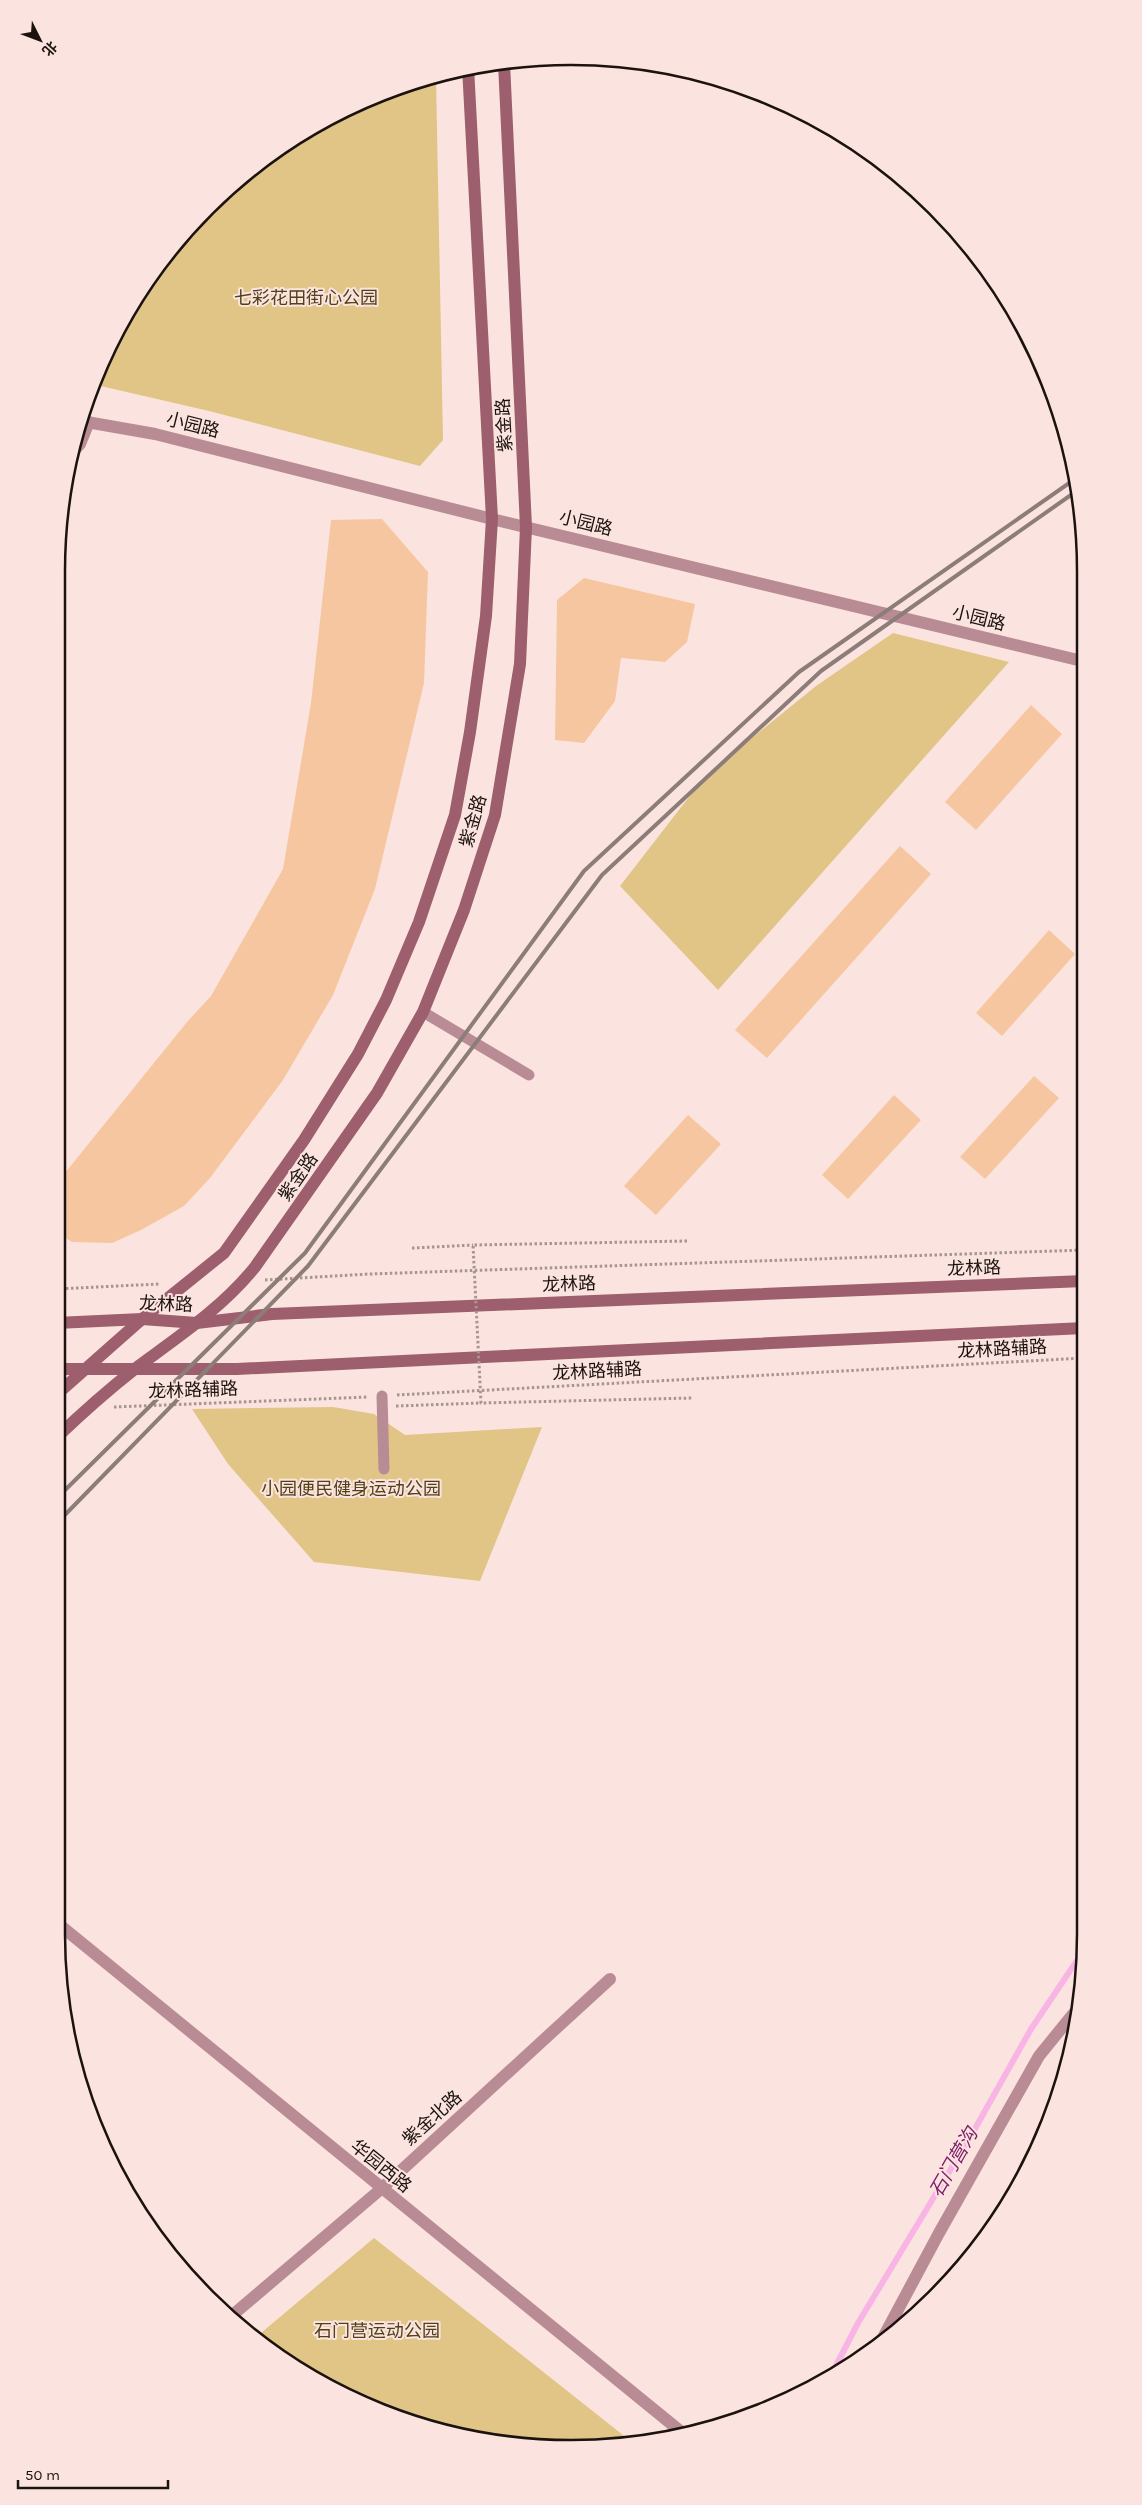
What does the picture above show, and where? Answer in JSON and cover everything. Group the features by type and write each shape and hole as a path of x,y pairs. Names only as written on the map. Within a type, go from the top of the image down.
{"main road":[{"name":"紫金路","path":"65,1429 86,1408 197,1323 244,1281 330,1162 376,1093 423,1012 464,910 495,815 520,664 526,526 504,69"},
{"name":"紫金路","path":"65,1387 142,1319 224,1253 304,1140 362,1046 386,1000 419,922 455,816 470,732 486,616 492,519 468,76"},
{"name":"龙林路","path":"65,1323 142,1319 197,1323 272,1314 1077,1281"},
{"path":"65,1369 238,1369 1077,1328"}],"street":[{"name":"小园路","path":"88,422 155,434 492,519 1077,660"},
{"name":"华园西路","path":"65,1929 677,2428"},
{"name":"紫金北路","path":"235,2313 381,2189 610,1978"},
{"path":"889,2327 939,2233 1040,2056 1070,2019"}],"lane":[{"path":"423,1012 529,1074"},
{"path":"382,1396 384,1469"}],"path":[{"path":"412,1248 687,1241"},
{"path":"473,1245 481,1403"},
{"name":"龙林路","path":"244,1281 389,1274 1077,1250"},
{"name":"龙林路","path":"65,1289 188,1282"},
{"name":"龙林路辅路","path":"112,1407 382,1396 1077,1358"},
{"path":"416,1405 692,1398"}],"green space":[{"name":"七彩花田街心公园","path":"436,83 443,440 420,466 209,411 101,386 117,347 150,290 191,237 213,213 237,191 290,150 347,117 408,92"},
{"path":"893,633 1009,662 718,990 620,886 706,775 816,686"},
{"name":"小园便民健身运动公园","path":"333,1407 374,1414 405,1435 542,1427 480,1581 314,1562 228,1464 192,1409"},
{"name":"石门营运动公园","path":"374,2238 625,2437 571,2440 538,2439 505,2436 440,2423 408,2413 347,2388 290,2355 261,2333"}],"building":[{"path":"382,519 428,572 424,683 375,889 333,995 283,1080 210,1178 184,1206 141,1230 112,1243 72,1242 65,1238 65,1173 187,1022 211,996 283,869 311,703 331,520"},
{"path":"584,578 695,604 687,642 665,662 621,658 615,701 584,743 555,740 557,600"},
{"path":"1031,705 1062,734 976,830 945,802"},
{"path":"900,846 931,874 767,1058 735,1030"},
{"path":"1049,930 1075,954 1002,1036 976,1013"},
{"path":"1034,1076 1059,1098 985,1179 960,1157"},
{"path":"894,1095 921,1120 848,1199 822,1175"},
{"path":"688,1115 721,1144 656,1215 624,1186"}],"waterway":[{"name":"石门营沟","path":"837,2364 858,2323 972,2134 1031,2029 1076,1962"}],"railway":[{"path":"65,1490 305,1253 584,871 799,672 1069,483"},
{"path":"65,1515 308,1266 602,875 821,671 1071,495"}]}
